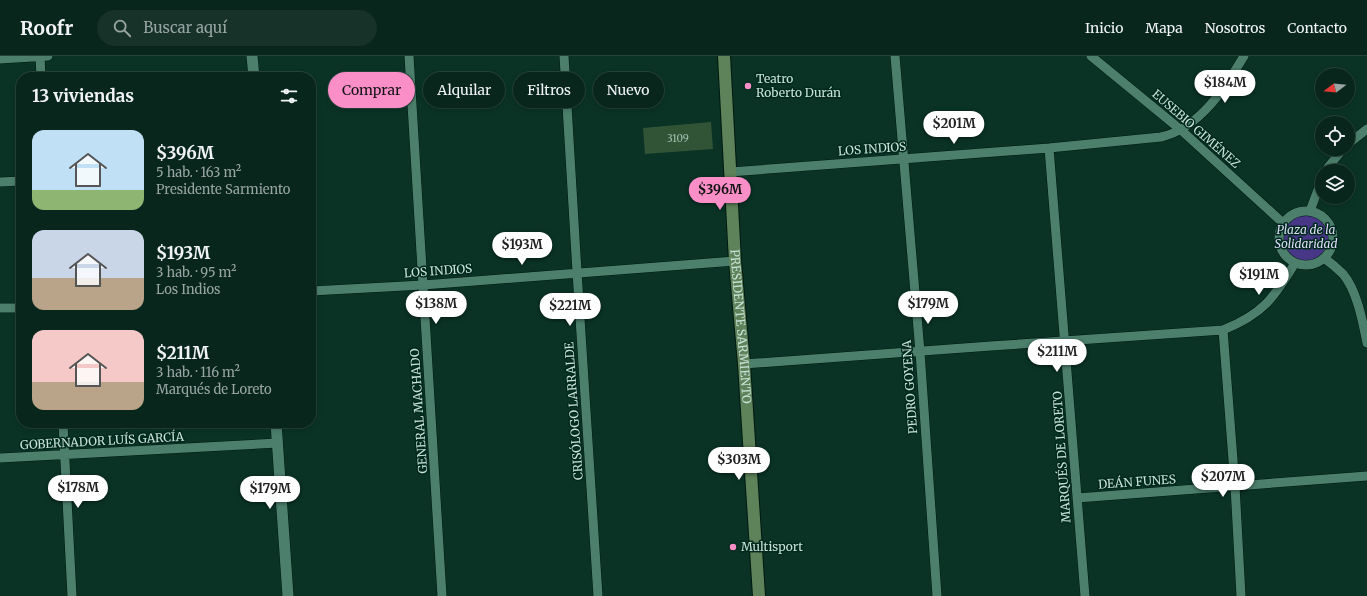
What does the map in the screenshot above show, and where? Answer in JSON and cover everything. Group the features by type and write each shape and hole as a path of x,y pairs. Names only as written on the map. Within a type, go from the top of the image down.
{"main road":[{"name":"PRESIDENTE SARMIENTO","path":"724,56 735,261 744,364 759,596"}],"street":[{"path":"40,56 41,72"},
{"path":"0,59 48,56"},
{"path":"252,56 254,72"},
{"name":"GENERAL MACHADO","path":"409,56 442,596"},
{"name":"CRISÓLOGO LARRALDE","path":"564,56 576,272 598,596"},
{"name":"PEDRO GOYENA","path":"895,56 920,352 937,596"},
{"name":"EUSEBIO GIMÉNEZ","path":"1091,56 1181,130 1283,223"},
{"name":"LOS INDIOS","path":"730,172 1049,148 1171,135 1192,122 1216,97 1229,81 1244,56"},
{"path":"1355,138 1367,129"},
{"name":"MARQUÉS DE LORETO","path":"1049,148 1085,596"},
{"path":"1331,164 1337,156"},
{"path":"0,182 16,181"},
{"path":"1310,211 1315,198"},
{"path":"1302,211 1310,211 1325,219 1331,230 1332,243 1324,258 1318,262 1302,265 1287,258 1280,246 1279,232 1283,223 1288,217 1302,211"},
{"path":"1324,258 1340,271 1349,282 1364,318 1367,343"},
{"name":"LOS INDIOS","path":"316,291 423,285 576,272 735,261"},
{"path":"744,364 1065,340 1223,330 1239,324 1263,308 1274,296 1295,263"},
{"path":"0,308 16,308"},
{"path":"1223,330 1235,486 1241,596"},
{"path":"63,428 72,596"},
{"path":"276,428 288,596"},
{"name":"GOBERNADOR LUÍS GARCÍA","path":"0,458 278,443"},
{"name":"DEÁN FUNES","path":"1077,498 1367,476"}],"green space":[{"name":"Plaza de la Solidaridad","path":"1300,213 1310,213 1322,220 1329,232 1329,242 1322,254 1310,261 1300,261 1292,257 1285,250 1281,242 1281,232 1285,224 1292,217"}],"building":[{"path":"711,122 713,149 645,154 643,128"}],"place":[{"name":"Teatro Roberto Durán","path":"748,86"},
{"name":"Multisport","path":"733,547"}]}
